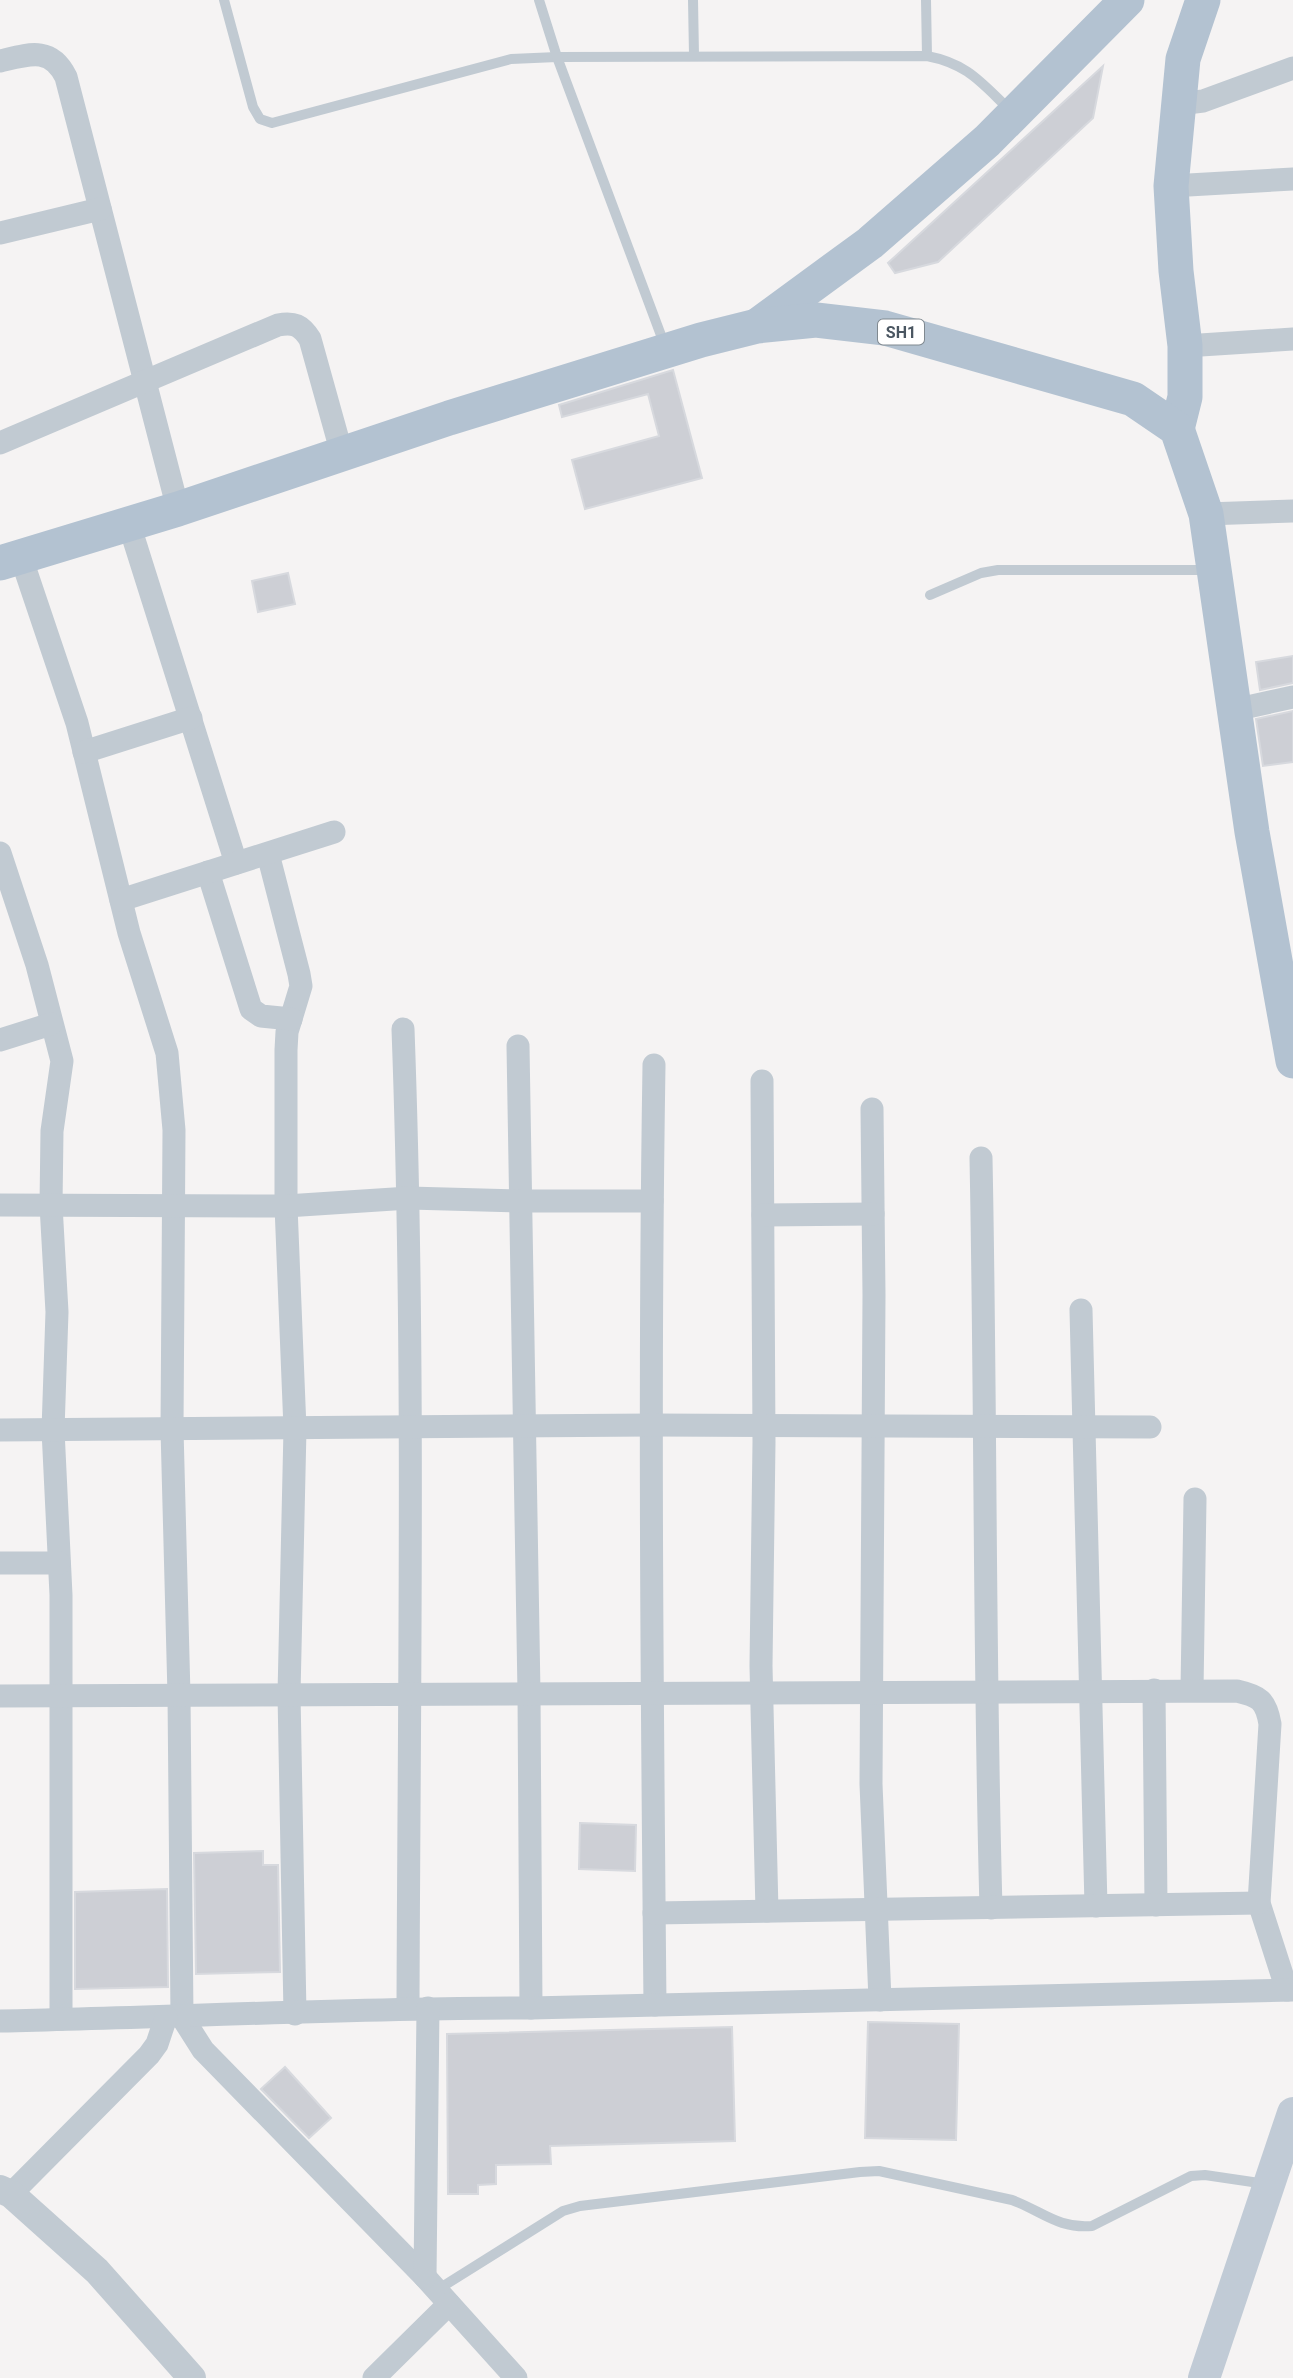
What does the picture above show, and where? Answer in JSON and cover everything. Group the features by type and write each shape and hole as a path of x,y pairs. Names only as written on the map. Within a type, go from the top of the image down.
{"main road":[{"path":"757,326 870,243 988,141 1127,0"},
{"path":"1203,0 1183,59 1171,186 1176,271 1185,346 1185,397 1177,429 1206,514 1252,832 1288,1006 1293,1061"},
{"name":"SH1","path":"10,560 178,509 449,418 757,326 816,320 885,328 1133,399 1177,429"},
{"path":"1204,2378 1293,2113"}],"street":[{"path":"0,61 27,54 46,56 59,62 66,77 178,509"},
{"path":"1179,104 1203,101 1293,68"},
{"path":"1171,186 1293,179"},
{"path":"0,233 100,209"},
{"path":"0,443 278,325 292,323 303,329 310,339 342,454"},
{"path":"1185,346 1293,339"},
{"path":"1206,514 1293,511"},
{"path":"130,524 236,863"},
{"path":"10,560 77,723 121,900 167,1053 174,1130 172,1429 179,1695 174,2017 149,2055 6,2191 97,2271 192,2378"},
{"path":"1234,710 1293,697"},
{"path":"84,752 191,718"},
{"path":"121,900 334,832"},
{"path":"0,853 37,965 61,1061 52,1130 51,1205 57,1312 53,1430 59,1563 61,2020"},
{"path":"268,854 301,986 286,1041 286,1206 295,1429 289,1695 295,2014"},
{"path":"208,872 251,1009 261,1016 291,1019"},
{"path":"0,1040 51,1024"},
{"path":"374,2378 437,2290 418,2008 408,1693 411,1428 409,1198 402,1029"},
{"path":"518,1046 529,1693 531,2008"},
{"path":"654,1065 652,1692 655,2005"},
{"path":"762,1081 764,1427 761,1693 767,1911"},
{"path":"872,1109 870,1784 878,1911 880,2000"},
{"path":"981,1158 985,1693 991,1908"},
{"path":"0,1205 286,1206 409,1198 652,1201"},
{"path":"762,1215 873,1214"},
{"path":"1081,1310 1096,1906"},
{"path":"0,1430 652,1425 1150,1427"},
{"path":"1192,1690 1195,1499"},
{"path":"0,1563 59,1563"},
{"path":"1154,1690 1156,1905"},
{"path":"0,1696 1237,1691 1256,1696 1267,1709 1270,1724 1259,1903 1290,1990 531,2008 418,2008 295,2014 0,2021"},
{"path":"654,1913 1259,1903"},
{"path":"174,2017 437,2290 516,2378"}],"lane":[{"path":"224,0 253,107 260,119 272,123 511,58 694,55 927,56 948,60 965,69 1014,114"},
{"path":"539,0 557,57 667,352"},
{"path":"693,0 694,55"},
{"path":"926,0 927,56"},
{"path":"930,595 981,573 998,570 1214,570"},
{"path":"437,2290 563,2211 580,2206 879,2171 1012,2200 1027,2205 1060,2224 1075,2227 1091,2226 1191,2176 1205,2175 1269,2185"}],"building":[{"path":"1103,66 1093,118 938,262 895,273 888,263"},
{"path":"673,370 702,478 585,509 572,460 659,436 648,394 562,417 559,405"},
{"path":"288,573 295,604 258,612 252,581"},
{"path":"1293,656 1293,683 1260,690 1256,662"},
{"path":"1293,711 1293,762 1263,766 1256,719"},
{"path":"580,1823 636,1825 635,1871 579,1869"},
{"path":"263,1851 263,1865 278,1865 280,1972 196,1974 194,1853"},
{"path":"167,1889 168,1987 75,1989 75,1892"},
{"path":"868,2022 959,2024 956,2140 865,2138"},
{"path":"732,2027 735,2141 550,2146 551,2164 496,2165 496,2184 478,2185 478,2194 448,2194 447,2034"},
{"path":"285,2067 331,2118 309,2138 261,2089"}]}
